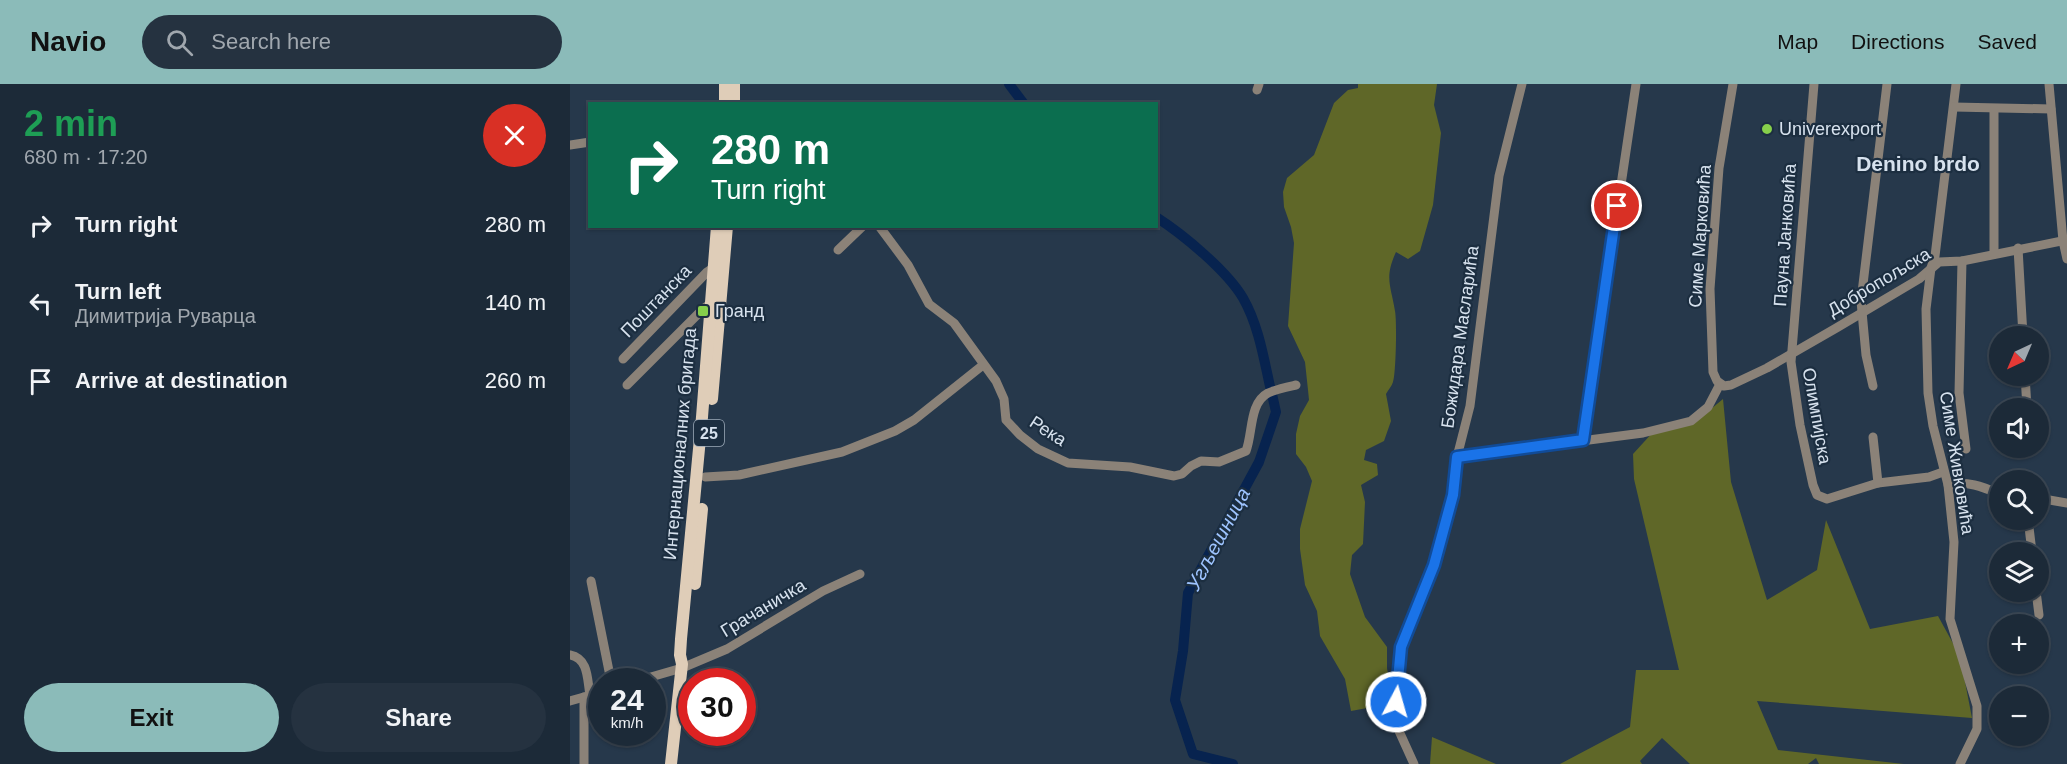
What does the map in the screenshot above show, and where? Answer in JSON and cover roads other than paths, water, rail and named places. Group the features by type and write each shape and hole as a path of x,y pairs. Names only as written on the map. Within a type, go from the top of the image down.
{"main road":[{"path":"725,84 725,102"},
{"path":"734,84 734,102"},
{"name":"Интернационалних бригада","path":"671,764 682,666 681,639 717,228"},
{"name":"Интернационалних бригада","path":"682,666 686,657 705,477 727,228"}],"street":[{"name":"Божидара Масларића","path":"1414,764 1394,720 1401,647 1434,565 1453,495 1457,457 1470,406 1499,176 1522,84"},
{"path":"1583,440 1636,84"},
{"name":"Симе Марковића","path":"1722,385 1717,381 1713,372 1710,289 1719,168 1733,84"},
{"name":"Пауна Јанковића","path":"1792,353 1814,84"},
{"path":"1873,386 1866,355 1861,301 1887,84"},
{"name":"Симе Живковића","path":"1956,84 1935,256 1931,268 1926,309 1928,393 1933,426 1948,485 1954,542 1950,619 1977,706 1977,729 1960,764"},
{"path":"2049,84 2067,259"},
{"path":"1954,107 2051,109"},
{"path":"1994,109 1994,254"},
{"path":"570,145 588,142"},
{"path":"838,250 861,228"},
{"name":"Река","path":"880,228 908,265 929,304 954,323 1002,391 1006,420 1038,449 1068,463 1130,468 1174,476 1182,474 1201,461 1219,462 1234,457 1246,451 1251,439 1254,410 1259,400 1266,394 1296,385"},
{"name":"Добропољска","path":"1722,385 1731,385 1767,368 1919,279 1939,262 1962,261 2065,241"},
{"path":"2018,249 2022,326"},
{"path":"1962,261 1959,393 1966,449"},
{"name":"Поштанска","path":"623,359 713,268"},
{"path":"627,385 710,304"},
{"name":"Олимпијска","path":"1792,353 1791,362 1800,424 1817,495 1827,499 1878,483"},
{"path":"705,477 740,476 842,452 895,431 914,420 983,365"},
{"path":"1457,457 1643,433 1691,421 1708,407 1722,385"},
{"path":"1873,437 1878,483 1933,477 1944,472"},
{"path":"1948,485 1973,484 1989,490"},
{"path":"2049,500 2067,503"},
{"name":"Грачаничка","path":"666,671 727,649 823,591 860,574"},
{"path":"591,581 608,668"},
{"path":"570,655 579,657 584,662 587,696 585,764"},
{"path":"570,701 587,696"}],"waterway":[{"name":"Угљешница","path":"1009,84 1022,102"},
{"name":"Угљешница","path":"1158,218 1204,254 1227,276 1243,298 1257,332 1271,391"},
{"name":"Угљешница","path":"1233,764 1193,754 1175,700 1183,651 1188,593 1259,462 1276,412 1272,394"}],"place":[{"name":"Univerexport","path":"1767,129"},
{"name":"Гранд","path":"703,311"}],"district":[{"name":"Denino brdo","path":"1918,163"}]}
